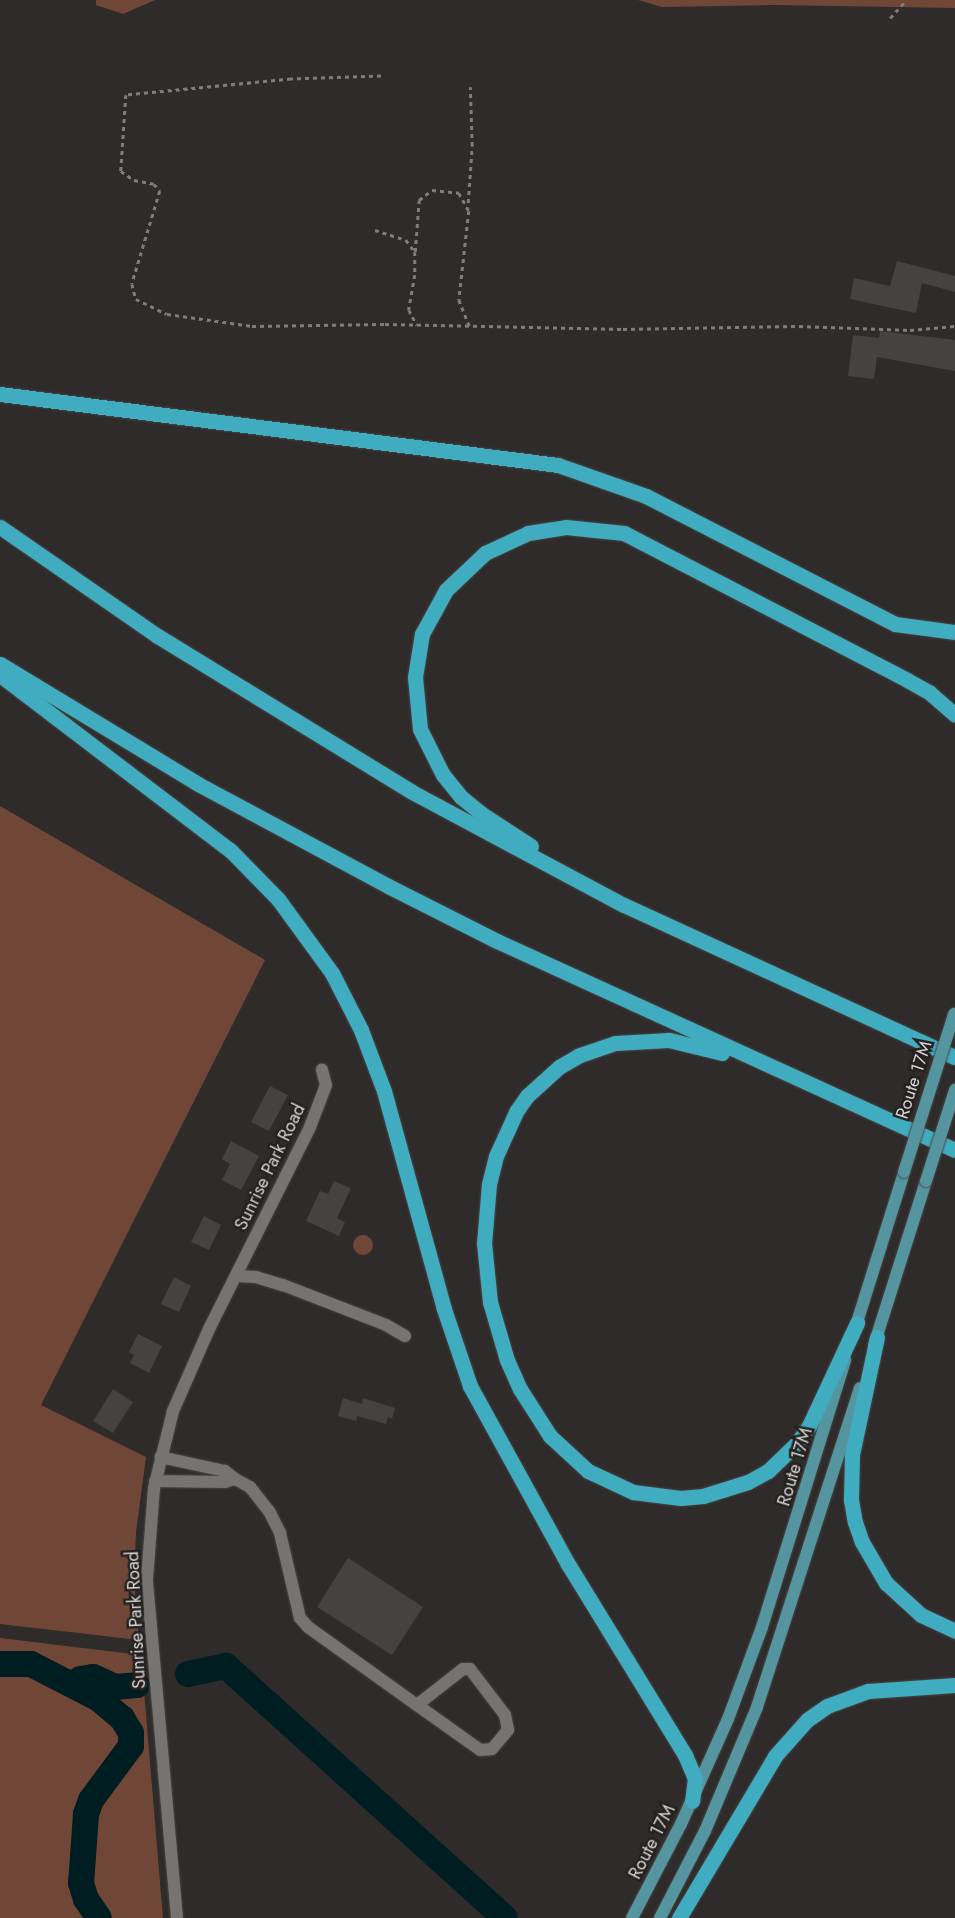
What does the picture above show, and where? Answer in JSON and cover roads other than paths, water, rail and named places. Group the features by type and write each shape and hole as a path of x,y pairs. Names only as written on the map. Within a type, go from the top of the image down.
{"highway":[{"path":"0,394 558,465 646,496 895,624 955,632"},
{"path":"0,527 156,635 291,721 412,792 606,894 955,1058"},
{"path":"606,894 482,814 461,797 434,760 420,729 416,704 416,660 427,623 453,581 474,561 499,545 528,533 566,527 624,533 907,680 930,693 955,715"},
{"path":"0,664 198,784 388,886 497,941 955,1150"},
{"path":"0,675 230,850 284,906 332,973 361,1030 384,1091 444,1309 470,1386 568,1564 685,1755 695,1778 692,1801"},
{"path":"792,1075 695,1044 668,1040 615,1043 578,1056 559,1068 532,1091 516,1112 496,1156 485,1213 486,1272 492,1310 507,1360 520,1389 550,1436 567,1454 588,1471 634,1492 681,1498 727,1491 748,1482 784,1457 809,1426 857,1323"},
{"path":"876,1337 852,1455 851,1500 855,1522 862,1542 886,1583 921,1615 955,1631"},
{"path":"678,1918 775,1756 807,1720 827,1706 868,1690 955,1685"}],"main road":[{"name":"Route 17M","path":"632,1918 692,1801 728,1719 762,1627 955,1013"},
{"path":"660,1918 705,1830 757,1707 955,1090"}],"street":[{"name":"Sunrise Park Road","path":"177,1918 147,1579 155,1480 160,1457 189,1372 310,1127 326,1084 322,1070"},
{"path":"236,1276 256,1276 283,1285 386,1325 405,1336"},
{"path":"160,1457 225,1471 250,1487 260,1497 280,1533 300,1618 308,1627 417,1705 480,1750 492,1750 508,1730 505,1714 470,1669 463,1668 417,1705"},
{"path":"155,1480 225,1482 235,1479"}],"waterway":[{"path":"0,1664 31,1664 99,1699 122,1718 131,1733 131,1746 91,1800 86,1814 81,1883 86,1899 99,1918"},
{"path":"188,1674 226,1666 505,1918"},
{"path":"80,1679 93,1677 115,1687 137,1685"}]}
